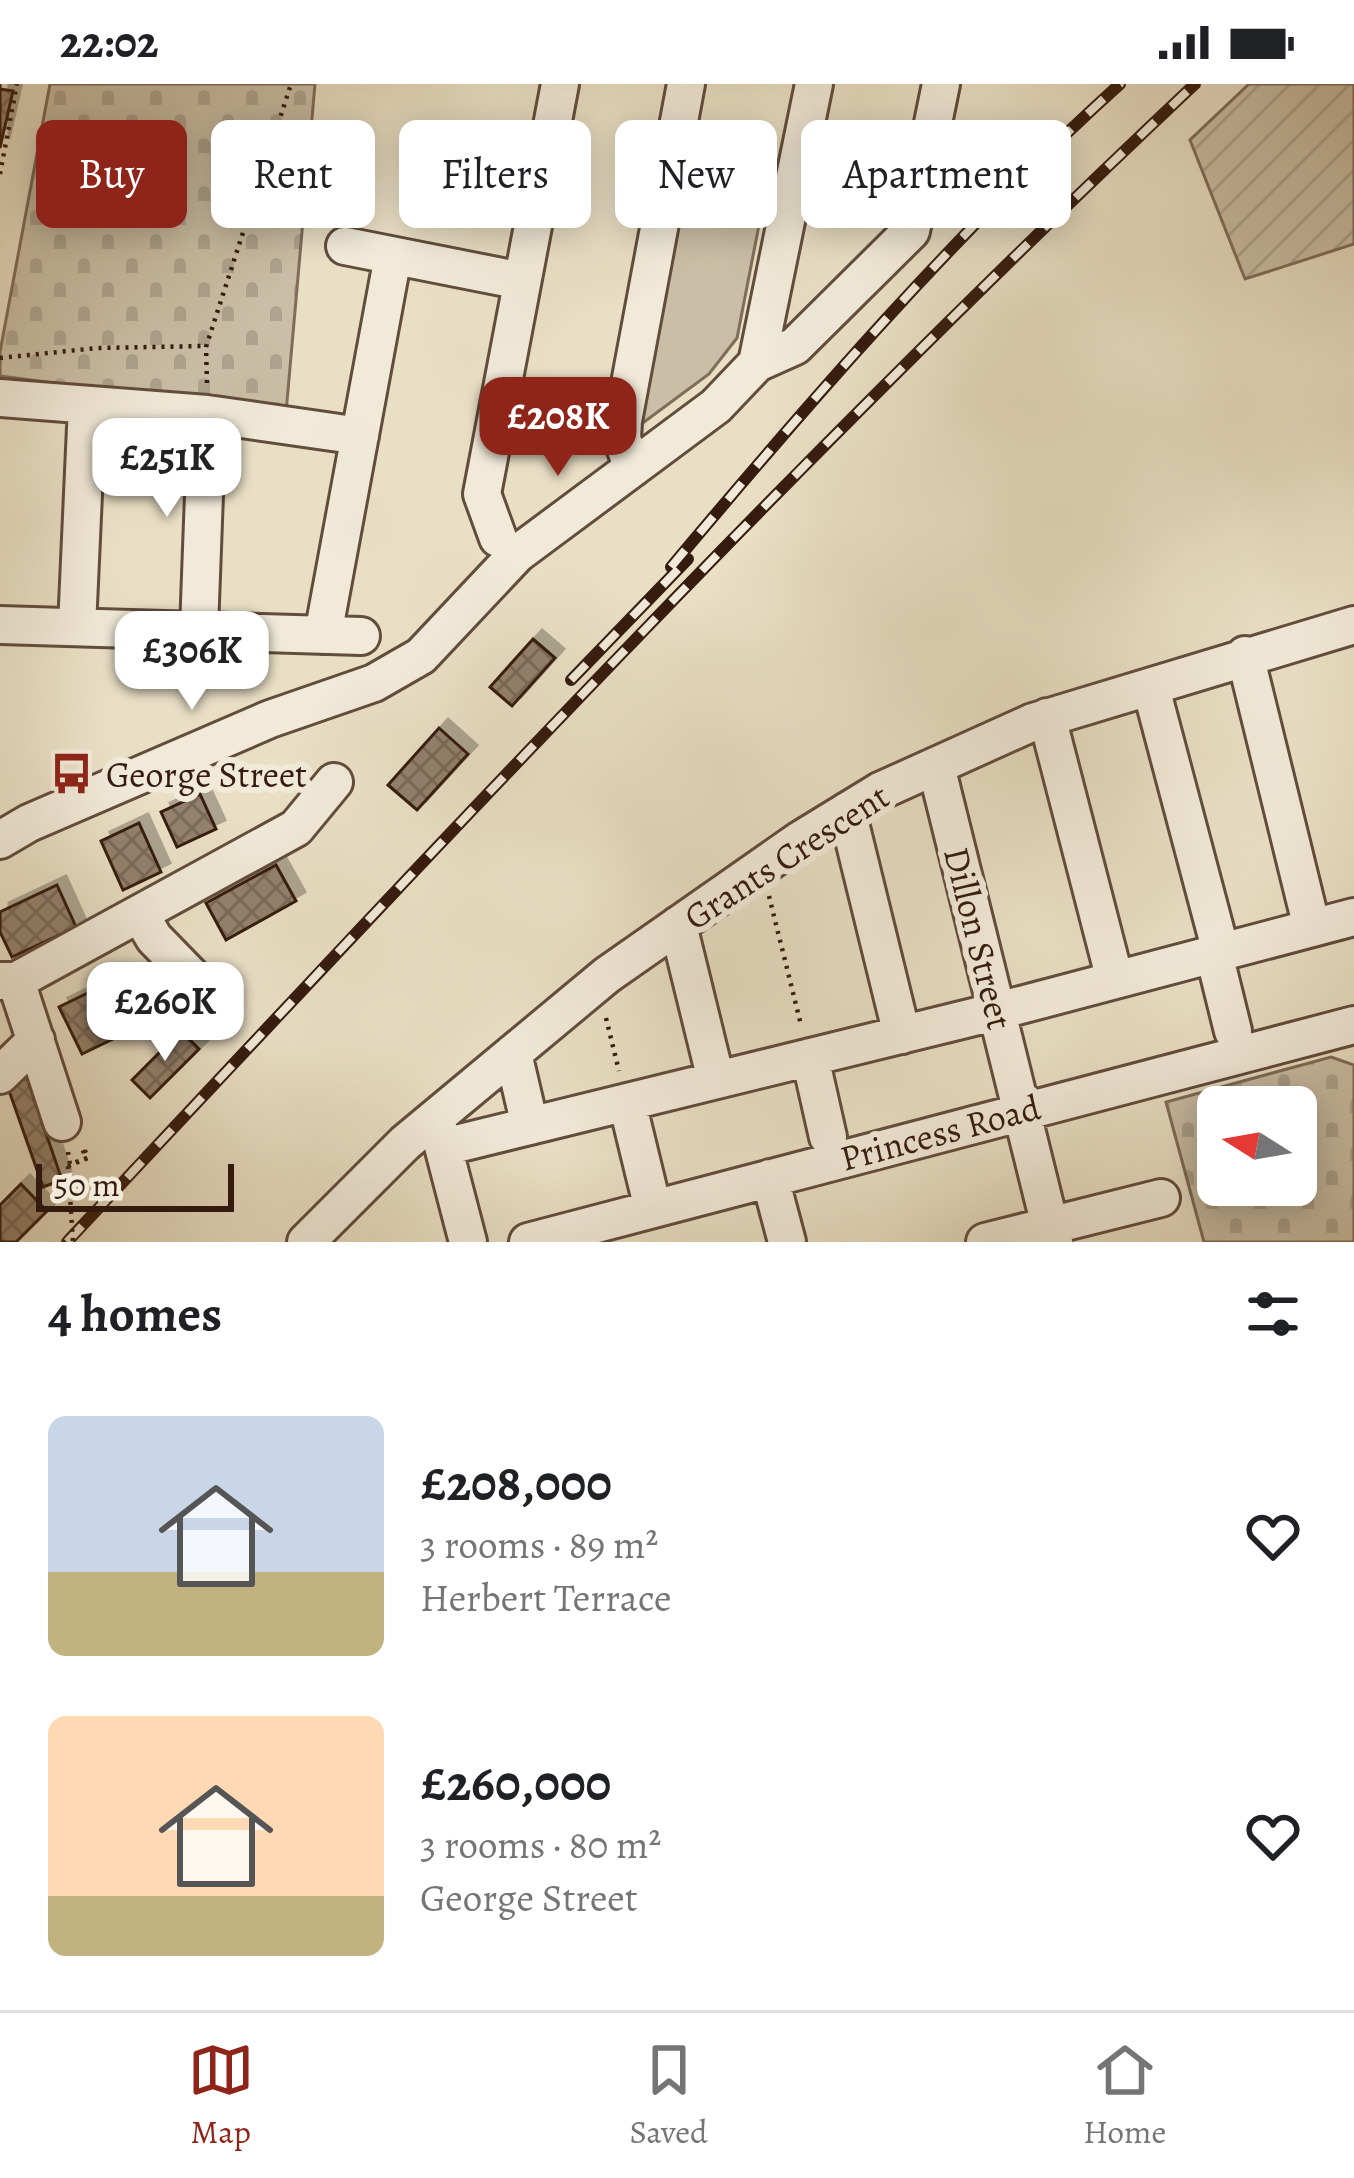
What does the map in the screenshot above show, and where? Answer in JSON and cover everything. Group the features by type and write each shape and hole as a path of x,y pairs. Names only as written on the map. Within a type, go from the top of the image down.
{"street":[{"path":"498,538 482,494 560,84"},
{"path":"633,468 622,439 623,421 686,84"},
{"path":"757,363 814,84"},
{"path":"0,840 29,823 270,719 374,682 421,656 517,554 716,406 757,363 795,346 911,231 941,84"},
{"path":"345,246 522,281"},
{"path":"322,634 393,256"},
{"path":"0,398 207,414 360,436"},
{"path":"77,627 87,405"},
{"path":"199,629 207,414"},
{"path":"0,625 362,636"},
{"name":"Grants Crescent","path":"307,1242 405,1143 440,1132 514,1053 597,983 847,811 1047,718 1354,625"},
{"path":"1245,656 1312,928"},
{"path":"1150,688 1233,1031"},
{"path":"1047,718 1115,980"},
{"name":"Dillon Street","path":"936,766 1052,1234"},
{"path":"72,1134 8,981 296,829 334,782"},
{"path":"847,811 902,1035"},
{"path":"140,914 154,938 193,978"},
{"path":"469,1242 440,1132 530,1126 1354,917"},
{"path":"678,925 716,1080"},
{"name":"Princess Road","path":"527,1242 1354,1026"},
{"path":"0,1075 36,1040"},
{"path":"514,1053 530,1126"},
{"path":"810,1057 828,1137"},
{"path":"627,1102 652,1209"},
{"path":"770,1178 787,1242"},
{"path":"985,1242 1052,1234 1161,1198"}],"path":[{"path":"0,174 16,84"},
{"path":"207,414 206,347 290,84"},
{"path":"0,358 97,348 206,347"},
{"path":"761,867 810,1057"},
{"path":"597,983 627,1102"},
{"path":"72,1134 87,1158 70,1164 65,1153 83,1145 88,1158 68,1166 73,1242"}],"green space":[{"path":"50,84 315,84 312,120 211,120 211,228 302,228 286,413 0,376 0,352 36,159 36,228 187,228 187,120 43,120"},
{"path":"1249,84 1354,84 1354,244 1245,279 1190,140"},
{"path":"673,228 758,228 737,338 709,374 640,425"},
{"path":"1331,1057 1354,1065 1354,1242 1204,1242 1166,1102 1197,1094 1197,1206 1317,1206 1317,1086 1225,1086"}],"building":[{"path":"0,89 13,91 0,148"},
{"path":"533,639 555,658 512,706 490,687"},
{"path":"439,728 468,754 417,810 388,785"},
{"path":"200,794 216,829 177,847 161,812"},
{"path":"139,823 161,872 123,890 101,841"},
{"path":"276,865 296,901 226,940 206,903"},
{"path":"57,885 76,927 12,957 0,932 0,912"},
{"path":"92,991 103,1013 113,1009 125,1033 82,1054 59,1007"},
{"path":"181,1031 199,1049 150,1098 132,1080"},
{"path":"27,1078 62,1180 43,1187 7,1085"},
{"path":"21,1184 47,1211 16,1242 0,1242 0,1205"}],"railway":[{"path":"671,567 943,257 1120,84"},
{"path":"67,1242 762,509 1195,84"},
{"path":"571,680 688,559"}],"place":[{"name":"George Street","path":"72,774"}]}
